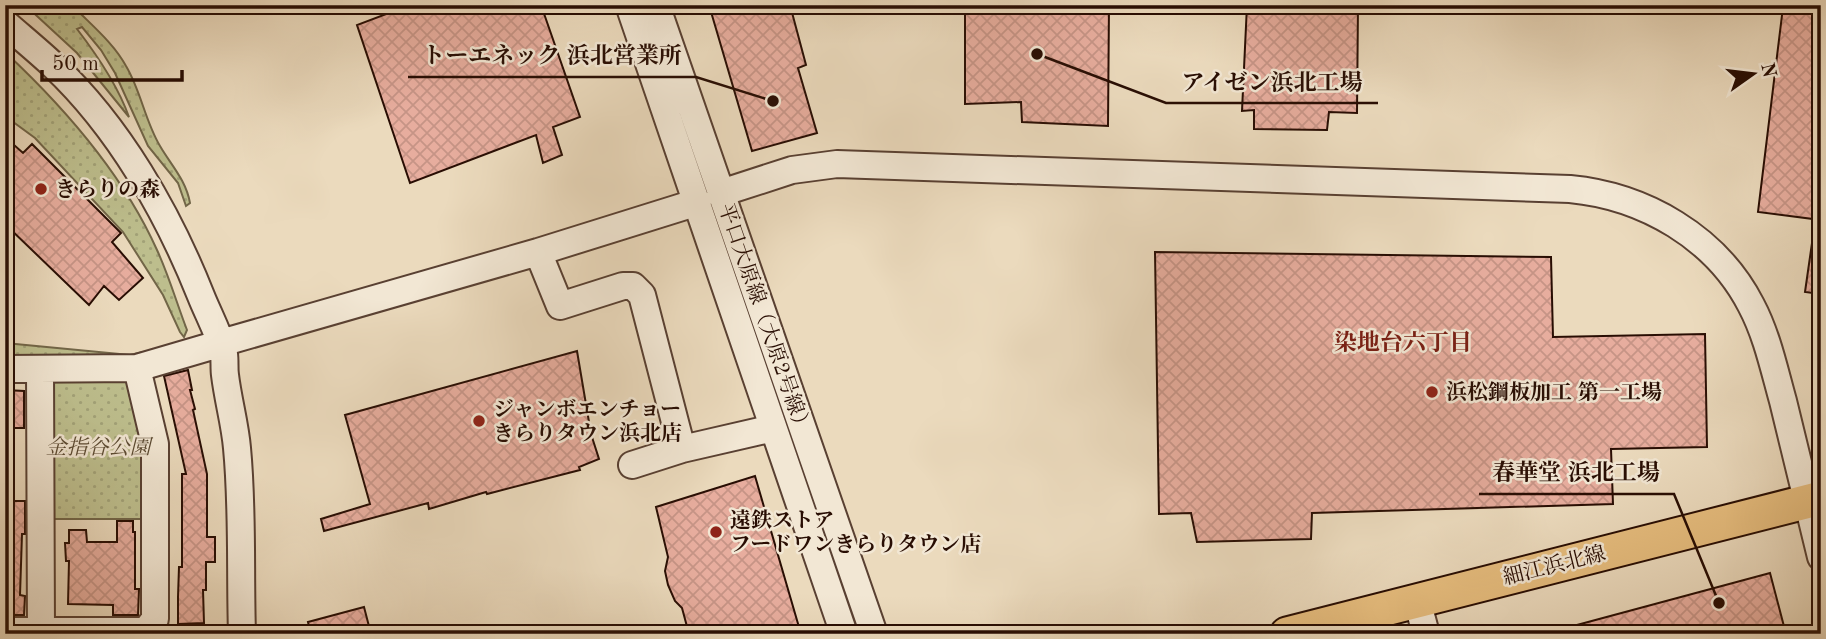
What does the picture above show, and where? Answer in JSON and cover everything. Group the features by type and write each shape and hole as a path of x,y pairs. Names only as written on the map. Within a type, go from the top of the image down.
{"main road":[{"name":"細江浜北線","path":"1287,634 1815,500"}],"street":[{"name":"平口大原線（大原2号線）","path":"629,5 709,198 874,634"},
{"name":"平口大原線（大原2号線）","path":"656,5 773,428 844,634"},
{"path":"5,23 55,66 124,150 155,198 181,248 214,323 216,344 225,358 224,373 235,430 240,483 242,634"},
{"path":"5,369 137,368 538,252 792,170 837,164 1570,189 1611,195 1654,211 1682,229 1711,253 1739,285 1756,316 1771,356 1815,500 1821,557"},
{"path":"538,252 560,306 623,286 633,286 642,295 682,449"},
{"path":"5,631 141,631 148,628 155,619 155,444 137,368"},
{"path":"40,369 41,631"},
{"path":"632,465 682,449 773,428"},
{"path":"1417,600 1426,634"}],"green space":[{"path":"25,5 72,5 115,49 131,76 155,136 182,180 190,203 186,206 178,183 148,146 115,73 82,27 77,29 106,71 129,117 77,53"},
{"path":"5,52 70,119 127,195 157,250 187,330 184,337 163,295 123,232 35,138 5,116"},
{"path":"5,343 130,355 144,354 131,358 5,358"},
{"name":"金指谷公園","path":"62,375 117,375 130,385 145,443 146,519 51,519 50,387"}],"building":[{"path":"410,5 541,5 580,117 553,127 562,155 543,163 536,135 410,183 357,25"},
{"path":"709,5 790,5 806,65 798,68 817,133 752,151"},
{"path":"965,5 1109,5 1108,126 1022,122 1021,102 965,104"},
{"path":"1247,5 1358,5 1357,113 1329,112 1327,130 1254,129 1254,110 1242,111"},
{"path":"1783,7 1821,12 1821,220 1758,212"},
{"name":"きらりの森","path":"5,137 23,153 32,144 121,233 112,242 143,278 119,300 104,286 89,305 5,224"},
{"path":"1812,243 1821,244 1821,294 1805,292"},
{"name":"浜松鋼板加工 第一工場","path":"1155,252 1551,257 1553,337 1705,334 1707,447 1611,449 1613,504 1312,513 1311,539 1197,542 1191,513 1159,514"},
{"path":"577,351 591,434 599,459 579,467 580,470 487,494 486,492 429,509 428,503 324,531 321,519 370,504 345,415"},
{"path":"188,370 195,409 193,410 207,474 207,537 215,537 215,562 206,562 204,623 178,624 179,567 182,567 182,474 186,474 164,376"},
{"path":"5,390 24,391 24,428 5,428"},
{"name":"遠鉄ストア フードワンきらりタウン店","path":"755,476 801,634 689,634 682,608 675,601 668,585 665,571 668,557 656,507"},
{"path":"5,501 25,501 20,595 25,596 24,615 5,615"},
{"path":"117,521 133,521 135,589 139,589 138,615 113,615 113,605 68,604 69,561 66,561 65,543 69,543 69,530 86,530 87,542 117,542"},
{"path":"1770,573 1786,634 1563,634 1562,629"},
{"path":"364,607 371,634 311,634 308,622"}],"place":[{"name":"アイゼン浜北工場","path":"1037,54"},
{"name":"トーエネック 浜北営業所","path":"773,101"},
{"name":"きらりの森","path":"41,189"},
{"name":"浜松鋼板加工 第一工場","path":"1432,392"},
{"name":"ジャンボエンチョー きらりタウン浜北店","path":"479,421"},
{"name":"遠鉄ストア フードワンきらりタウン店","path":"716,532"},
{"name":"春華堂 浜北工場","path":"1719,603"}],"district":[{"name":"染地台六丁目","path":"1403,342"}]}
